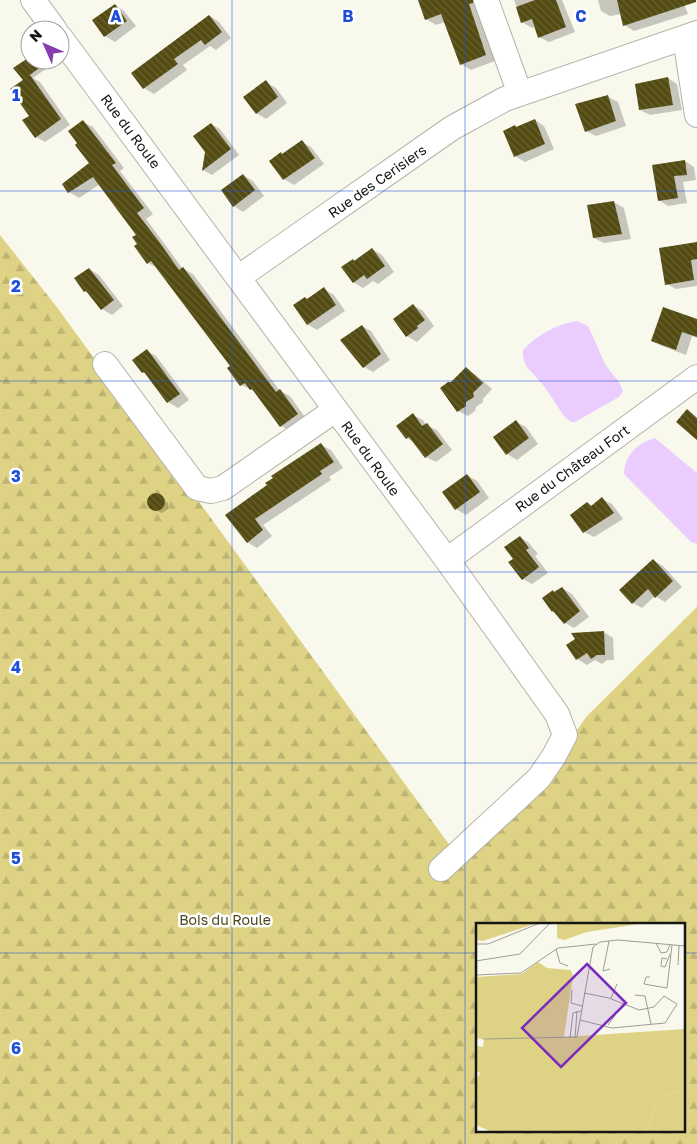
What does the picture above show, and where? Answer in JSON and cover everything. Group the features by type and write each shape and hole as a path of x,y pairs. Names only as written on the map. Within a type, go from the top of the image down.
{"street":[{"path":"33,0 48,20"},
{"path":"486,0 520,94"},
{"path":"691,35 697,115"},
{"name":"Rue des Cerisiers","path":"239,277 452,128 505,99 691,35"},
{"name":"Rue du Roule","path":"70,49 447,560 557,714 565,735 554,756 538,778 441,869"},
{"path":"105,364 198,488 210,491 223,488 336,410"},
{"name":"Rue du Château Fort","path":"447,560 697,377"}],"green space":[{"name":"Bois du Roule","path":"0,235 56,306 459,858 535,789 587,716 697,607 697,1144 0,1144"}],"shaded area":[{"path":"577,321 588,326 606,366 619,382 623,391 619,397 575,422 571,422 564,416 544,386 526,366 523,350 548,331"},
{"path":"655,438 697,473 697,544 691,542 624,474 627,461 633,451 643,443"}],"building":[{"path":"418,0 473,0 473,3 469,4 486,55 460,65 441,14 425,20"},
{"path":"535,0 556,0 566,27 538,38 532,19 521,23 516,7"},
{"path":"617,0 696,0 696,2 623,26"},
{"path":"115,4 127,21 104,37 92,20"},
{"path":"209,15 222,32 205,45 201,40 174,59 178,64 143,89 131,73"},
{"path":"20,63 20,70 36,70 23,80 13,68"},
{"path":"30,75 61,119 35,138 22,120 29,116 10,89"},
{"path":"668,77 673,105 639,110 635,84"},
{"path":"266,80 278,97 256,114 243,97"},
{"path":"608,95 616,121 585,132 575,104"},
{"path":"535,119 545,144 514,157 503,131"},
{"path":"83,120 116,163 112,165 144,208 137,213 179,270 183,267 276,392 280,389 298,414 280,427 252,389 250,390 245,383 240,386 227,368 230,366 151,261 147,264 134,246 137,244 132,237 136,235 93,177 68,193 62,184 89,163 75,145 77,143 68,131"},
{"path":"211,123 231,149 202,171 205,152 193,136"},
{"path":"302,140 315,158 283,180 269,161"},
{"path":"685,160 687,175 674,176 678,198 658,201 652,165"},
{"path":"243,174 255,190 233,207 221,190"},
{"path":"614,201 622,234 593,238 587,205"},
{"path":"697,242 697,259 691,260 694,280 665,285 659,248"},
{"path":"372,248 385,266 367,279 364,275 353,283 341,267 353,259 354,261"},
{"path":"89,268 114,300 101,310 74,278"},
{"path":"324,287 336,305 307,325 293,305 305,297 307,299"},
{"path":"413,304 425,320 406,337 393,319"},
{"path":"663,307 697,319 697,337 682,332 676,350 651,341"},
{"path":"362,325 381,354 363,368 340,340"},
{"path":"147,349 180,394 167,403 144,372 142,373 132,360"},
{"path":"466,367 483,383 473,393 474,397 466,402 466,406 457,412 440,388 451,382"},
{"path":"687,409 697,418 697,440 676,422"},
{"path":"413,413 422,426 427,423 443,444 425,458 409,437 406,439 396,426"},
{"path":"516,420 529,438 506,455 493,437"},
{"path":"321,443 334,462 320,471 322,474 255,519 263,530 247,543 225,515 267,485 265,483 273,478 271,476"},
{"path":"467,474 480,492 455,510 442,492"},
{"path":"156,493 162,496 165,502 162,508 156,511 150,508 147,502 150,496"},
{"path":"602,497 614,513 583,533 570,515 587,502 591,506"},
{"path":"520,536 529,548 526,550 539,567 522,580 508,562 513,559 504,547"},
{"path":"653,559 673,581 655,598 648,589 632,604 619,590"},
{"path":"562,587 580,611 564,624 542,598 553,590 554,592"},
{"path":"604,631 605,655 597,655 591,659 587,653 576,660 566,645 575,639 571,633"}]}
